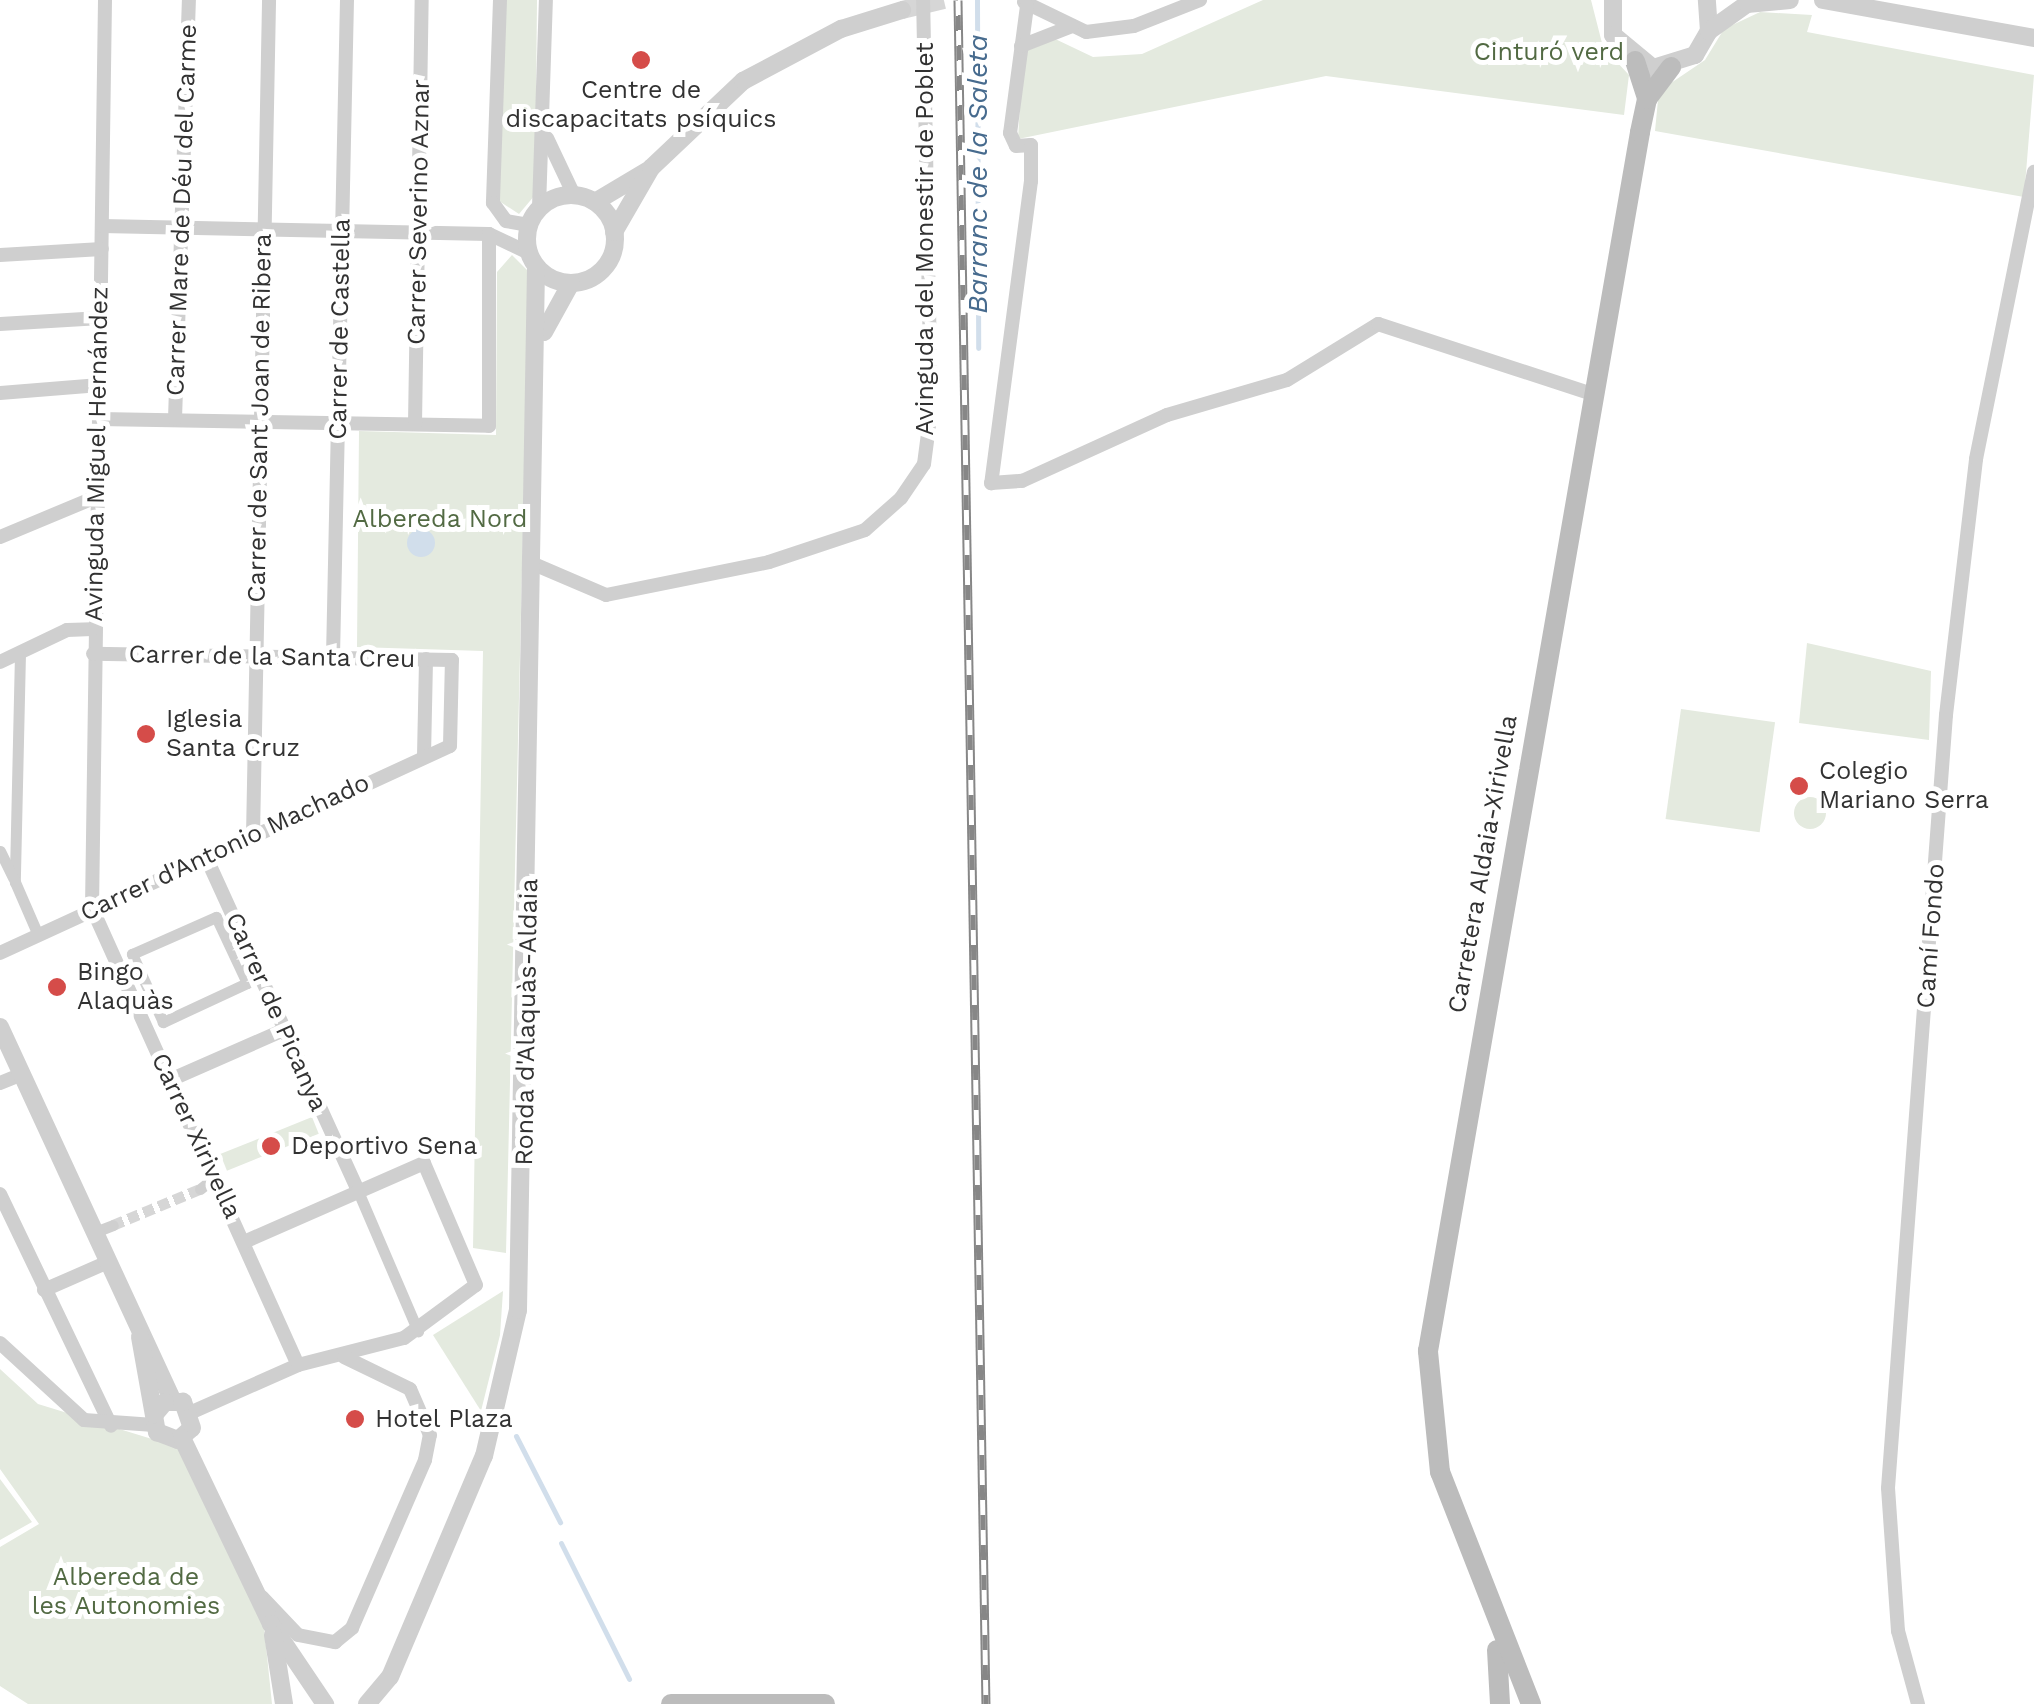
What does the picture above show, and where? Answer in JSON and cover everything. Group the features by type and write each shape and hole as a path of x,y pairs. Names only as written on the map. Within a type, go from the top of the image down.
{"main road":[{"name":"Carretera Aldaia-Xirivella","path":"1635,62 1647,99"},
{"name":"Carretera Aldaia-Xirivella","path":"1531,1704 1496,1633 1440,1472 1428,1352 1592,394 1647,99 1671,67"},
{"name":"Carretera Aldaia-Xirivella","path":"1496,1633 1500,1704"},
{"path":"671,1704 826,1704"}],"street":[{"name":"Avinguda Miguel Hernández","path":"92,908 92,629 105,0"},
{"name":"Carrer Mare de Déu del Carme","path":"174,419 185,228 189,0"},
{"name":"Carrer de Sant Joan de Ribera","path":"254,836 268,0"},
{"name":"Carrer de Castella","path":"332,657 347,0"},
{"name":"Carrer Severino Aznar","path":"415,424 422,0"},
{"path":"500,0 493,203 506,222 529,225 540,208 546,0"},
{"name":"Avinguda del Monestir de Poblet","path":"536,565 606,595 636,590 865,530 902,498 924,464 932,412 923,0"},
{"path":"1020,46 1072,26 1134,26 1200,0"},
{"path":"1707,0 1709,31"},
{"path":"1609,3 1612,35 1635,62 1671,67 1695,54 1709,31 1748,4 1790,0"},
{"path":"1823,0 1857,3 2034,38"},
{"path":"1072,26 1024,3 1010,132 1016,146 1032,145 1031,181 992,483 1022,481 1167,415 1287,380 1378,324 1592,394"},
{"name":"Ronda d'Alaquàs-Aldaia","path":"596,202 651,168 743,80 841,29 902,10"},
{"path":"542,118 554,168 574,195 596,202 614,232"},
{"name":"Ronda d'Alaquàs-Aldaia","path":"541,342 571,283 609,261 614,232 651,168"},
{"name":"Camí Fondo","path":"1918,1704 1898,1631 1888,1488 1946,715 1976,459 2034,172"},
{"path":"540,208 574,195"},
{"name":"Ronda d'Alaquàs-Aldaia","path":"390,1678 484,1456 518,1310 541,342 529,225"},
{"path":"102,226 489,234 571,283"},
{"path":"99,418 489,426 489,234"},
{"path":"0,255 102,249"},
{"path":"0,324 101,318"},
{"path":"0,393 100,385"},
{"path":"0,538 96,496"},
{"path":"0,662 92,629"},
{"path":"15,882 20,653"},
{"name":"Carrer de la Santa Creu","path":"93,654 452,660 450,746"},
{"path":"424,756 426,659"},
{"name":"Carrer d'Antonio Machado","path":"0,952 450,746"},
{"path":"0,850 38,935"},
{"name":"Carrer de Picanya","path":"206,857 418,1332"},
{"name":"Carrer Xirivella","path":"92,908 217,1175 298,1366"},
{"path":"216,917 246,983 163,1022 132,954 216,917"},
{"path":"0,1027 104,1229 108,1262 140,1337 172,1400 192,1412"},
{"path":"170,1080 284,1030"},
{"path":"0,1083 22,1074"},
{"path":"244,1242 357,1189 424,1163 476,1285 418,1332 344,1357 298,1366 192,1412 182,1438 270,1624 326,1704"},
{"path":"200,1189 217,1175"},
{"path":"0,1194 92,1392 112,1426"},
{"path":"44,1290 108,1262"},
{"path":"140,1337 154,1420 167,1439 182,1438"},
{"path":"0,1343 69,1407 112,1426 154,1420 172,1400"},
{"path":"256,1592 298,1635 335,1642 352,1628 424,1460 430,1436 410,1389 344,1357"},
{"path":"69,1407 92,1392"},
{"path":"270,1624 284,1704"},
{"path":"367,1704 390,1678"},
{"path":"388,1704 390,1678"}],"green space":[{"path":"505,0 537,0 535,195 519,214 499,201"},
{"name":"Cinturó verd","path":"1263,0 1591,0 1603,47 1629,75 1624,115 1326,76 1018,139 1023,55 1032,45 1051,37 1093,57 1142,54"},
{"name":"Cinturó verd","path":"1760,12 1812,15 1807,32 2034,75 2024,197 1655,131 1658,100 1671,83 1705,60 1724,29"},
{"name":"Albereda Nord","path":"512,255 528,271 528,313 506,1253 473,1248 483,651 357,647 359,431 496,435 497,272"},
{"path":"1807,643 1931,671 1929,740 1799,723"},
{"path":"1681,709 1775,722 1760,832 1666,819"},
{"path":"1810,797 1821,802 1826,813 1821,824 1810,829 1799,824 1794,813 1799,802"},
{"name":"Deportivo Sena","path":"312,1117 319,1134 227,1171 220,1154"},
{"path":"503,1291 500,1335 481,1411 433,1335"},
{"name":"Albereda de les Autonomies","path":"0,1369 38,1404 178,1447 264,1627 272,1704 28,1704 0,1686 0,1547 39,1524 0,1469"},
{"path":"0,1479 32,1522 0,1540"}],"water":[{"path":"421,529 431,533 435,543 431,553 421,557 411,553 407,543 411,533"}],"waterway":[{"name":"Barranc de la Saleta","path":"977,0 978,348"},
{"path":"516,1436 560,1522"},
{"path":"561,1543 629,1679"}],"tunnel":[{"path":"902,10 944,0"},
{"path":"113,1225 200,1189"}],"railway":[{"path":"958,0 986,1704"}],"place":[{"name":"Centre de discapacitats psíquics","path":"641,60"},
{"name":"Iglesia Santa Cruz","path":"146,734"},
{"name":"Colegio Mariano Serra","path":"1799,786"},
{"name":"Bingo Alaquàs","path":"57,987"},
{"name":"Deportivo Sena","path":"271,1146"},
{"name":"Hotel Plaza","path":"355,1419"}]}
